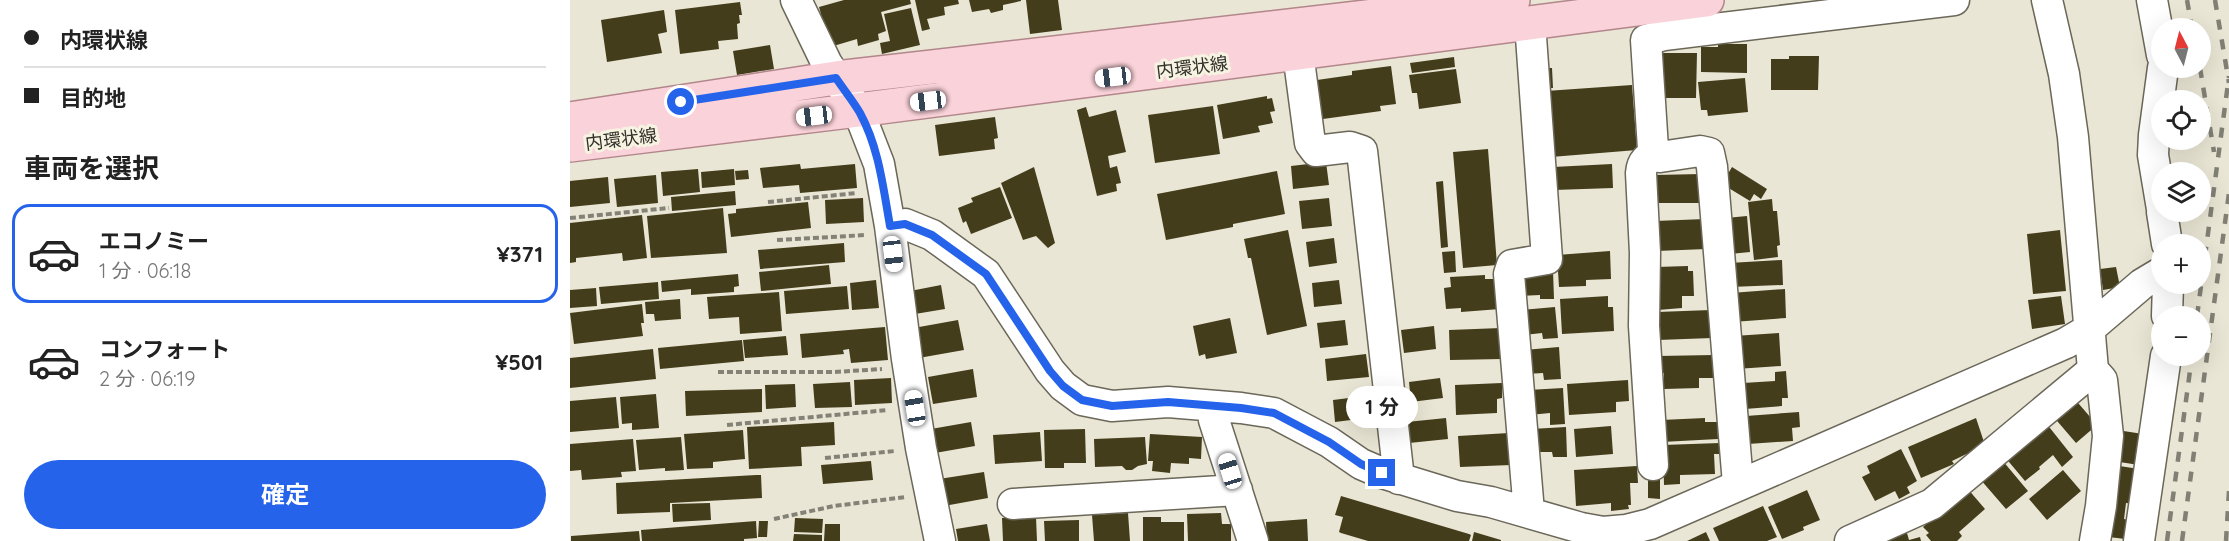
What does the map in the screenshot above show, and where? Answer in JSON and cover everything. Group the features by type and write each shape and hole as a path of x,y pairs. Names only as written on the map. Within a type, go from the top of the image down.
{"main road":[{"name":"内環状線","path":"570,119 836,78 1410,6 1663,14 1707,0"},
{"name":"内環状線","path":"570,145 1298,53 1522,11"}],"street":[{"path":"796,0 808,28 836,78 858,110 873,144 890,230 921,448 940,541"},
{"path":"1738,484 1709,153 1700,151 1660,157 1653,149 1646,40 1663,14 1954,0"},
{"path":"2047,0 2064,74 2073,137 2088,330 2093,370 2102,380 2108,436 2095,541"},
{"path":"2152,0 2155,18"},
{"path":"1522,11 1547,260 1512,265 1509,274 1529,512"},
{"path":"1298,53 1310,143 1316,151 1350,147 1362,151 1400,478"},
{"path":"2154,162 2154,135 2162,78"},
{"path":"1653,465 1644,326 1645,253 1641,165 1647,158 1657,153"},
{"path":"890,230 905,224 932,235 986,274 1050,371 1063,386 1082,400 1112,406 1168,402 1274,413 1329,442 1361,464 1457,496 1491,502 1581,528 1603,532 1626,530 1650,524 2066,343 2088,330 2151,279"},
{"path":"2139,541 2165,366"},
{"path":"1850,541 1932,504 2093,370"},
{"path":"1212,405 1214,420 1253,541"},
{"path":"1013,504 1237,490"}],"path":[{"path":"768,202 883,190"},
{"path":"570,218 669,208"},
{"path":"777,240 890,230"},
{"path":"718,372 835,372 908,367"},
{"path":"728,425 915,408"},
{"path":"825,458 921,448"},
{"path":"774,519 834,506 932,494"}],"building":[{"path":"844,0 910,0 911,4 881,12 886,31 878,34 879,40 858,46 857,39 830,47 819,7"},
{"path":"915,0 958,0 959,4 944,7 945,15 927,19 930,29 922,31"},
{"path":"969,0 1021,1 1003,5 1003,10 991,13 989,9 972,12"},
{"path":"1026,0 1058,0 1062,30 1030,34"},
{"path":"740,2 742,15 739,15 740,23 737,24 738,39 718,41 719,49 680,54 675,10"},
{"path":"911,8 920,45 882,54 880,43 890,41 884,14"},
{"path":"664,10 667,32 658,34 662,53 607,62 601,20"},
{"path":"1718,44 1747,44 1747,73 1701,72 1701,47 1718,47"},
{"path":"770,45 774,69 737,75 733,51"},
{"path":"1661,53 1697,53 1696,98 1661,98"},
{"path":"1789,56 1819,56 1818,90 1771,90 1771,59 1789,59"},
{"path":"1454,57 1455,67 1412,73 1410,63"},
{"path":"1391,66 1396,104 1380,106 1381,111 1323,119 1322,115 1319,115 1317,80 1352,75 1352,71"},
{"path":"1543,68 1552,68 1553,88 1544,88"},
{"path":"1456,69 1461,103 1419,109 1417,93 1412,93 1409,75"},
{"path":"1745,78 1748,112 1708,116 1707,110 1701,110 1698,82"},
{"path":"1632,85 1637,150 1551,157 1546,91"},
{"path":"1267,96 1267,99 1272,98 1275,111 1270,112 1273,123 1258,126 1260,132 1223,139 1217,105"},
{"path":"1213,106 1220,154 1155,163 1148,115"},
{"path":"1086,107 1089,117 1116,110 1126,152 1108,156 1110,168 1117,166 1121,183 1116,184 1117,191 1097,196 1077,110"},
{"path":"995,117 998,138 994,139 995,149 939,156 935,125"},
{"path":"1488,149 1497,265 1463,268 1453,152"},
{"path":"1326,162 1329,185 1293,189 1291,166"},
{"path":"800,164 801,169 855,164 857,188 800,193 799,185 763,188 760,168"},
{"path":"1612,164 1613,188 1554,190 1553,167"},
{"path":"1034,167 1055,243 1048,248 1036,236 1023,240 1001,183"},
{"path":"1732,167 1767,189 1761,199 1754,194 1750,201 1722,184"},
{"path":"698,169 700,192 663,196 661,172"},
{"path":"734,169 735,185 702,188 701,172"},
{"path":"748,170 749,179 736,180 735,171"},
{"path":"1277,171 1285,214 1166,240 1157,194"},
{"path":"1702,174 1702,203 1655,203 1654,175"},
{"path":"656,175 658,203 617,207 614,179"},
{"path":"608,177 610,203 570,207 570,181"},
{"path":"1443,181 1448,247 1441,248 1436,182"},
{"path":"1000,187 1012,218 971,234 966,221 963,223 958,208 973,202 971,198"},
{"path":"735,191 736,205 672,211 671,197"},
{"path":"863,198 864,222 826,224 825,200"},
{"path":"1329,198 1332,226 1302,229 1299,201"},
{"path":"1772,199 1773,211 1777,211 1780,245 1777,246 1778,257 1754,260 1748,202"},
{"path":"808,202 811,228 731,237 728,214 736,213 736,209"},
{"path":"723,208 727,253 651,258 647,216"},
{"path":"642,215 647,258 623,261 622,253 576,258 576,262 570,263 570,223"},
{"path":"1747,216 1750,252 1730,254 1726,218"},
{"path":"1705,219 1706,249 1657,251 1655,221"},
{"path":"1288,230 1307,326 1267,335 1251,258 1248,258 1244,239"},
{"path":"2060,230 2066,291 2033,294 2027,234"},
{"path":"1334,238 1337,263 1309,267 1306,242"},
{"path":"844,243 845,262 760,269 758,250"},
{"path":"1455,251 1456,272 1444,273 1442,252"},
{"path":"1610,251 1611,279 1586,280 1586,286 1559,287 1557,255"},
{"path":"1782,260 1783,285 1730,287 1729,263"},
{"path":"829,265 831,284 761,291 759,272"},
{"path":"1688,266 1688,271 1693,271 1694,296 1682,296 1682,308 1658,310 1656,267"},
{"path":"2116,267 2120,287 2103,290 2100,269"},
{"path":"1553,271 1554,299 1540,299 1540,295 1519,296 1518,272"},
{"path":"738,274 739,286 734,287 734,292 691,295 691,289 662,292 661,281"},
{"path":"1485,275 1485,279 1498,279 1500,309 1461,312 1461,308 1446,309 1444,288 1451,287 1450,277"},
{"path":"876,280 879,308 852,310 850,283"},
{"path":"1339,280 1342,304 1314,307 1312,283"},
{"path":"658,282 659,299 601,304 599,287"},
{"path":"941,285 945,309 909,315 905,292"},
{"path":"847,286 849,309 786,314 784,291"},
{"path":"596,288 597,306 570,308 570,290"},
{"path":"1785,289 1786,318 1733,322 1731,293"},
{"path":"779,292 782,331 740,334 739,317 709,319 707,297"},
{"path":"1608,296 1608,307 1613,307 1614,331 1562,334 1560,299"},
{"path":"2061,296 2065,324 2032,329 2028,300"},
{"path":"680,299 681,319 655,321 654,314 646,314 645,302"},
{"path":"642,304 643,336 574,344 570,313"},
{"path":"1555,307 1558,338 1543,339 1542,333 1523,335 1520,310"},
{"path":"1711,310 1712,338 1658,340 1657,312"},
{"path":"1230,318 1237,353 1206,359 1205,354 1199,356 1193,326"},
{"path":"958,320 964,350 913,359 908,329"},
{"path":"1345,320 1348,345 1320,348 1317,323"},
{"path":"1434,326 1436,349 1404,353 1401,330"},
{"path":"885,327 888,360 851,363 849,349 843,350 844,354 802,358 800,334"},
{"path":"1501,328 1502,359 1450,360 1449,330"},
{"path":"1779,333 1781,366 1736,369 1734,336"},
{"path":"786,336 788,355 745,358 743,340"},
{"path":"742,340 744,361 660,369 658,348"},
{"path":"1559,347 1561,379 1544,380 1543,373 1526,374 1524,350"},
{"path":"653,349 656,379 570,388 570,358"},
{"path":"1366,354 1369,377 1327,381 1325,359"},
{"path":"1714,355 1714,378 1699,378 1699,388 1664,389 1664,373 1658,373 1658,356"},
{"path":"973,369 977,397 933,404 928,377"},
{"path":"1786,371 1788,398 1782,398 1782,406 1745,409 1743,383 1775,381 1775,372"},
{"path":"891,378 892,403 855,405 854,380"},
{"path":"1440,378 1443,398 1411,402 1409,382"},
{"path":"1628,380 1629,401 1616,402 1616,412 1569,415 1567,384"},
{"path":"850,382 852,407 815,408 813,384"},
{"path":"1502,383 1502,398 1497,399 1497,413 1456,415 1455,385"},
{"path":"795,384 796,407 766,409 765,385"},
{"path":"1563,388 1565,424 1550,425 1550,413 1529,415 1528,390"},
{"path":"762,389 762,412 686,416 685,391"},
{"path":"656,394 659,428 632,430 632,423 622,424 620,397"},
{"path":"1373,395 1375,417 1335,422 1333,400"},
{"path":"616,397 619,428 570,432 570,401"},
{"path":"2073,397 2097,425 2076,443 2052,415"},
{"path":"1799,412 1800,427 1792,428 1793,441 1748,444 1746,416"},
{"path":"1446,418 1448,439 1409,443 1407,422"},
{"path":"1705,418 1705,422 1717,422 1718,439 1662,442 1661,420"},
{"path":"1976,418 1985,445 1952,461 1954,464 1921,478 1908,447"},
{"path":"834,422 835,445 801,447 802,466 749,469 747,427"},
{"path":"971,422 975,446 935,453 931,429"},
{"path":"2046,423 2073,457 2062,467 2053,455 2025,481 2004,456"},
{"path":"1611,426 1613,454 1576,457 1574,429"},
{"path":"1566,427 1567,457 1553,457 1552,452 1532,452 1531,429"},
{"path":"1085,429 1086,463 1064,463 1064,468 1045,468 1044,430"},
{"path":"743,430 745,459 713,462 713,468 687,469 684,434"},
{"path":"2117,430 2143,434 2139,465 2113,461"},
{"path":"1040,432 1042,461 995,464 993,435"},
{"path":"1509,433 1511,465 1460,467 1458,436"},
{"path":"1150,434 1202,437 1201,459 1189,458 1189,464 1171,463 1170,473 1152,471 1153,461 1148,461"},
{"path":"681,437 684,470 665,471 665,468 639,470 636,440"},
{"path":"1145,437 1147,464 1132,470 1126,470 1122,466 1095,467 1094,439"},
{"path":"633,439 636,471 621,472 622,477 582,480 581,470 570,471 570,444"},
{"path":"1720,443 1721,454 1714,454 1715,474 1680,475 1680,484 1664,485 1663,445"},
{"path":"1901,449 1917,481 1907,487 1910,493 1899,499 1895,491 1875,501 1862,477 1870,473 1867,466"},
{"path":"2002,460 2028,491 2006,509 1980,479"},
{"path":"871,461 873,480 823,484 821,465"},
{"path":"2113,465 2139,469 2134,504 2126,503 2124,519 2128,520 2125,539 2101,536"},
{"path":"1637,466 1638,483 1630,483 1631,505 1628,505 1629,509 1611,511 1611,503 1576,506 1574,470"},
{"path":"1648,469 1660,469 1660,499 1648,498"},
{"path":"2063,470 2081,491 2047,520 2029,499"},
{"path":"984,472 988,498 944,506 939,479"},
{"path":"761,475 762,498 670,503 670,512 617,514 616,483"},
{"path":"1967,488 1985,509 1959,532 1962,536 1957,541 1931,541 1926,535 1929,533 1923,527"},
{"path":"1807,490 1820,520 1782,539 1768,507"},
{"path":"1341,496 1471,535 1469,541 1368,541 1341,533 1339,532 1343,517 1335,515"},
{"path":"710,503 711,520 673,522 672,504"},
{"path":"1763,506 1777,537 1767,541 1719,541 1713,528"},
{"path":"1128,513 1130,541 1094,541 1092,515"},
{"path":"1221,513 1222,524 1231,524 1231,541 1188,541 1187,514"},
{"path":"1036,517 1037,541 1003,541 1002,518"},
{"path":"1143,517 1161,517 1161,522 1184,522 1184,541 1143,541"},
{"path":"795,518 823,519 822,533 794,532"},
{"path":"1307,519 1308,541 1267,541 1266,522"},
{"path":"1079,520 1079,541 1045,541 1044,521"},
{"path":"756,521 757,538 744,539 744,541 642,541 641,530"},
{"path":"759,521 768,521 767,537 758,537"},
{"path":"825,524 840,524 840,541 824,541"},
{"path":"987,524 990,541 958,541 956,529"},
{"path":"639,531 640,541 571,541 571,536"},
{"path":"1474,532 1501,540 1501,541 1472,541"},
{"path":"1706,532 1710,541 1687,541"},
{"path":"1907,533 1909,540 1920,537 1921,541 1885,541 1885,539"},
{"path":"794,534 822,535 822,541 793,541"}],"railway":[{"path":"2187,0 2190,18"},
{"path":"2215,0 2229,83"},
{"path":"2198,306 2229,76"},
{"path":"2202,78 2214,152"},
{"path":"2182,541 2229,193"},
{"path":"2167,541 2191,366"},
{"path":"2226,541 2229,491"}],"route":[{"path":"681,102 836,78 858,110 873,144 879,164 890,226 905,224 932,235 986,274 1050,371 1072,394 1082,400 1112,406 1168,402 1274,413 1329,442 1361,464 1382,473"}]}
